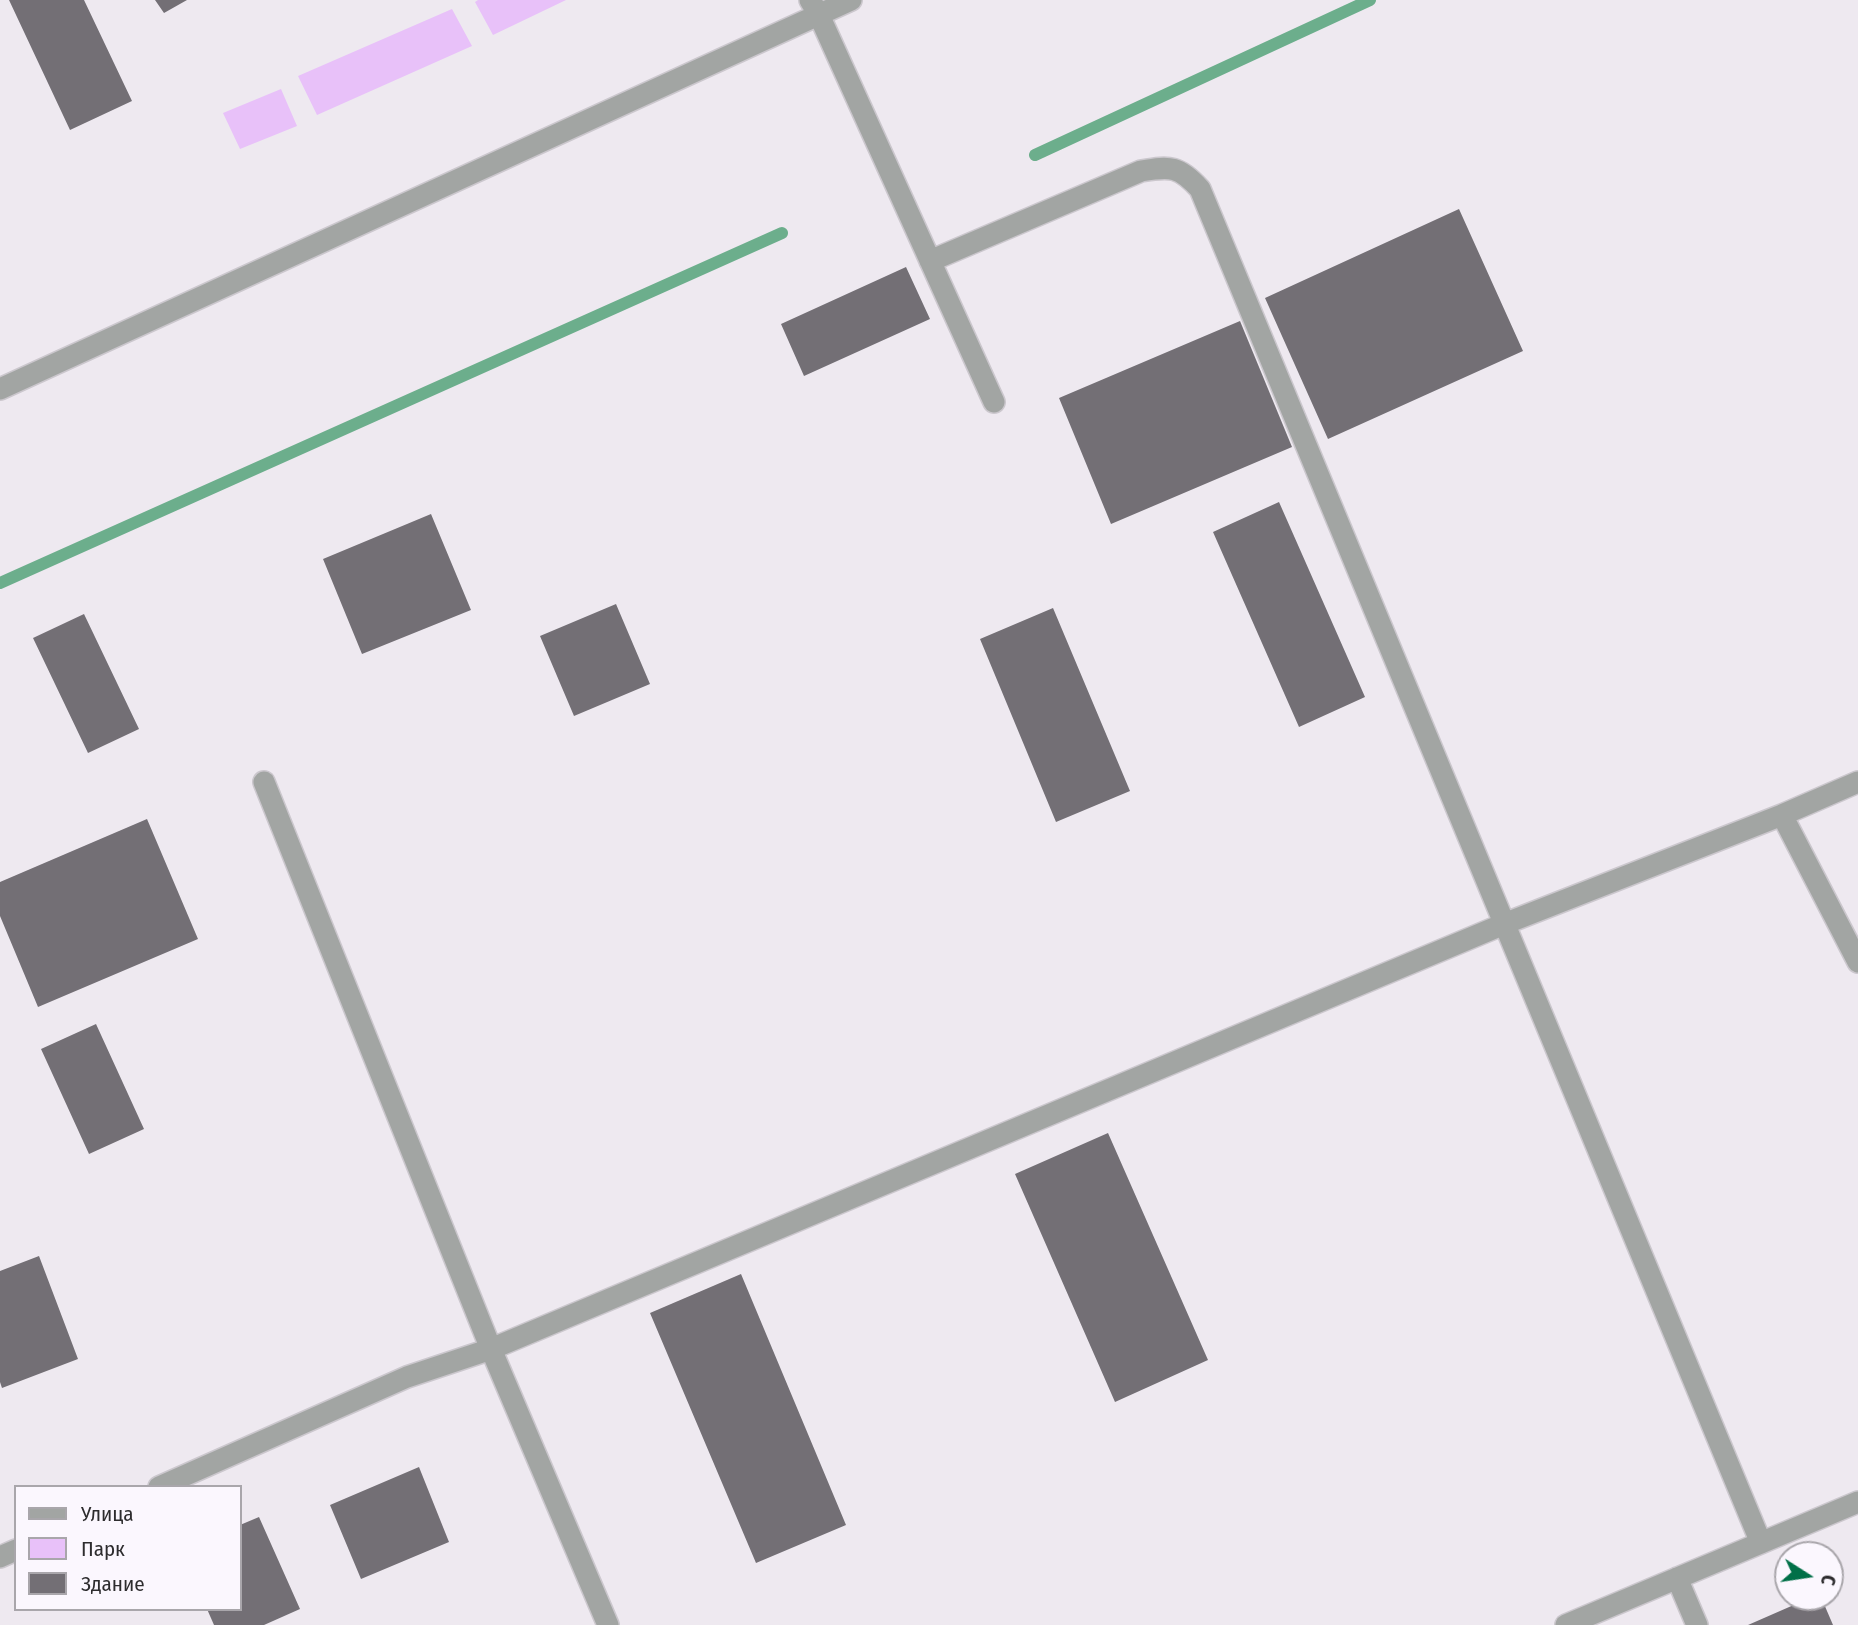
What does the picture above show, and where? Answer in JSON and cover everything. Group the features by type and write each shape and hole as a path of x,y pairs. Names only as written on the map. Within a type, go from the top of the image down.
{"street":[{"path":"3,382 814,7 851,0"},
{"path":"814,7 994,402"},
{"path":"930,261 1141,171 1162,167 1184,172 1200,188 1761,1543"},
{"path":"264,782 491,1349 608,1625"},
{"path":"164,1485 407,1377 491,1349 1504,924 1782,815 1858,782"},
{"path":"1782,815 1858,962"},
{"path":"1569,1624 1858,1502"},
{"path":"1677,1578 1697,1625"}],"green space":[{"path":"566,0 493,35 475,2"},
{"path":"452,9 472,46 317,115 298,76"},
{"path":"281,89 297,126 240,149 223,113"}],"building":[{"path":"9,0 84,0 132,101 70,130"},
{"path":"155,0 187,0 164,13"},
{"path":"1459,209 1523,351 1328,439 1265,298"},
{"path":"906,267 930,319 804,376 781,324"},
{"path":"1240,321 1292,447 1111,524 1059,398"},
{"path":"1279,502 1365,697 1299,727 1213,532"},
{"path":"431,514 471,610 362,654 323,559"},
{"path":"616,604 650,684 574,716 540,636"},
{"path":"1053,608 1130,791 1056,822 980,639"},
{"path":"84,614 139,729 88,753 33,638"},
{"path":"147,819 198,939 38,1007 0,916 0,882"},
{"path":"96,1024 144,1129 89,1154 41,1049"},
{"path":"1108,1133 1208,1360 1115,1402 1015,1174"},
{"path":"39,1256 78,1359 2,1388 0,1271"},
{"path":"741,1274 846,1525 756,1563 650,1313"},
{"path":"419,1467 449,1542 361,1579 330,1505"},
{"path":"259,1517 300,1609 264,1625 214,1625 208,1611 242,1611 242,1524"},
{"path":"1780,1611 1827,1611 1833,1625 1748,1625"}],"waterway":[{"path":"1035,155 1370,0"},
{"path":"0,583 782,233"}]}
